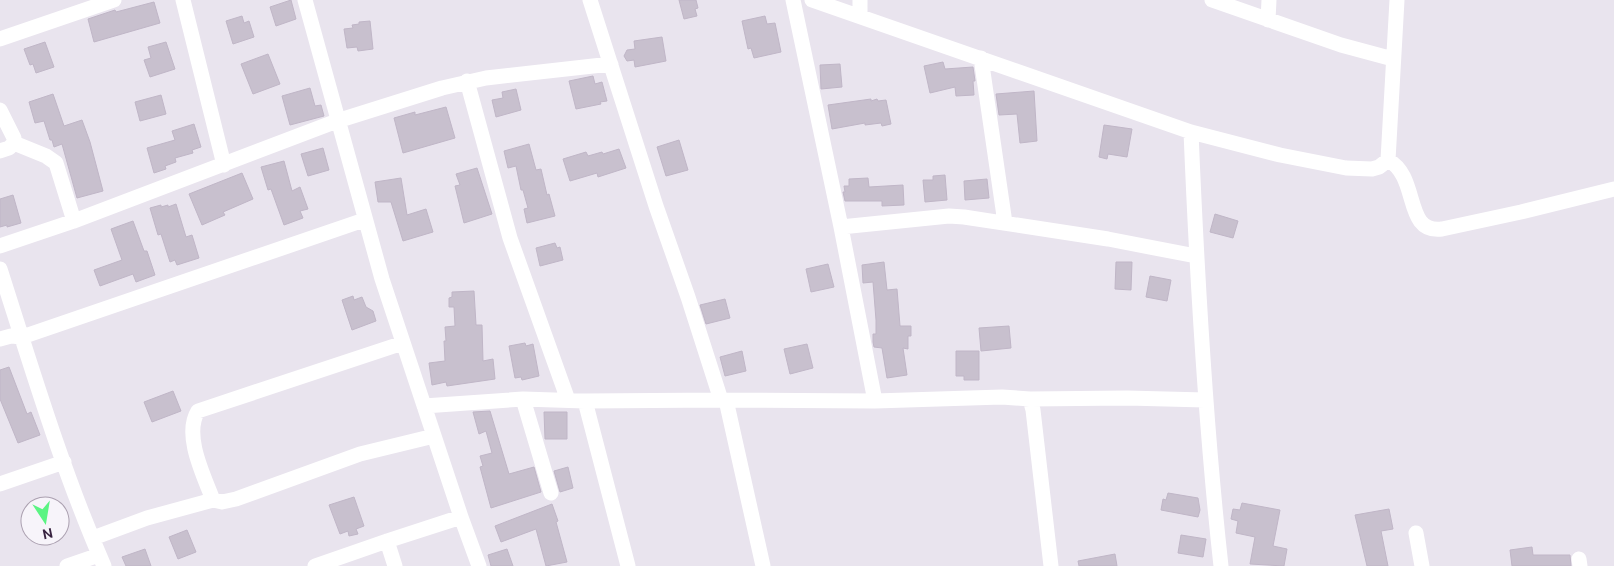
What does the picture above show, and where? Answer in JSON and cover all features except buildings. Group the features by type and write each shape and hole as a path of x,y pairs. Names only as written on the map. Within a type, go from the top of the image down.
{"street":[{"path":"0,39 114,0"},
{"path":"183,0 224,165"},
{"path":"305,0 364,220 402,343 479,566"},
{"path":"590,0 656,206 724,400 763,566"},
{"path":"793,0 842,227 875,401"},
{"path":"812,0 1192,132 1280,155 1346,168 1372,169 1379,167 1388,160 1397,0"},
{"path":"860,0 860,16"},
{"path":"1212,0 1341,45 1393,59"},
{"path":"1268,20 1270,0"},
{"path":"981,58 1005,223"},
{"path":"0,246 74,221 337,121 467,81 496,76 611,64"},
{"path":"467,81 510,238 568,400"},
{"path":"0,110 14,138 14,143 9,148 0,151"},
{"path":"1192,132 1196,256 1205,400 1221,566"},
{"path":"14,143 46,156 56,163 74,221"},
{"path":"1388,160 1395,164 1405,178 1418,220 1431,230 1521,212 1614,189"},
{"path":"842,227 949,216 964,217 1116,241 1196,256"},
{"path":"0,339 11,336 22,337 364,220"},
{"path":"0,269 41,397 102,560 68,566"},
{"path":"212,500 195,452 193,420 198,411 402,343"},
{"path":"424,406 523,399 585,402 724,400 875,401 1002,397 1030,399 1127,398 1205,400"},
{"path":"523,399 551,493"},
{"path":"1030,399 1033,410 1046,565"},
{"path":"585,402 628,566"},
{"path":"93,538 147,518 212,500 222,502 236,499 360,454 434,436"},
{"path":"0,484 64,462"},
{"path":"315,566 387,540 461,517"},
{"path":"1416,533 1422,566"},
{"path":"387,540 395,566"}]}
